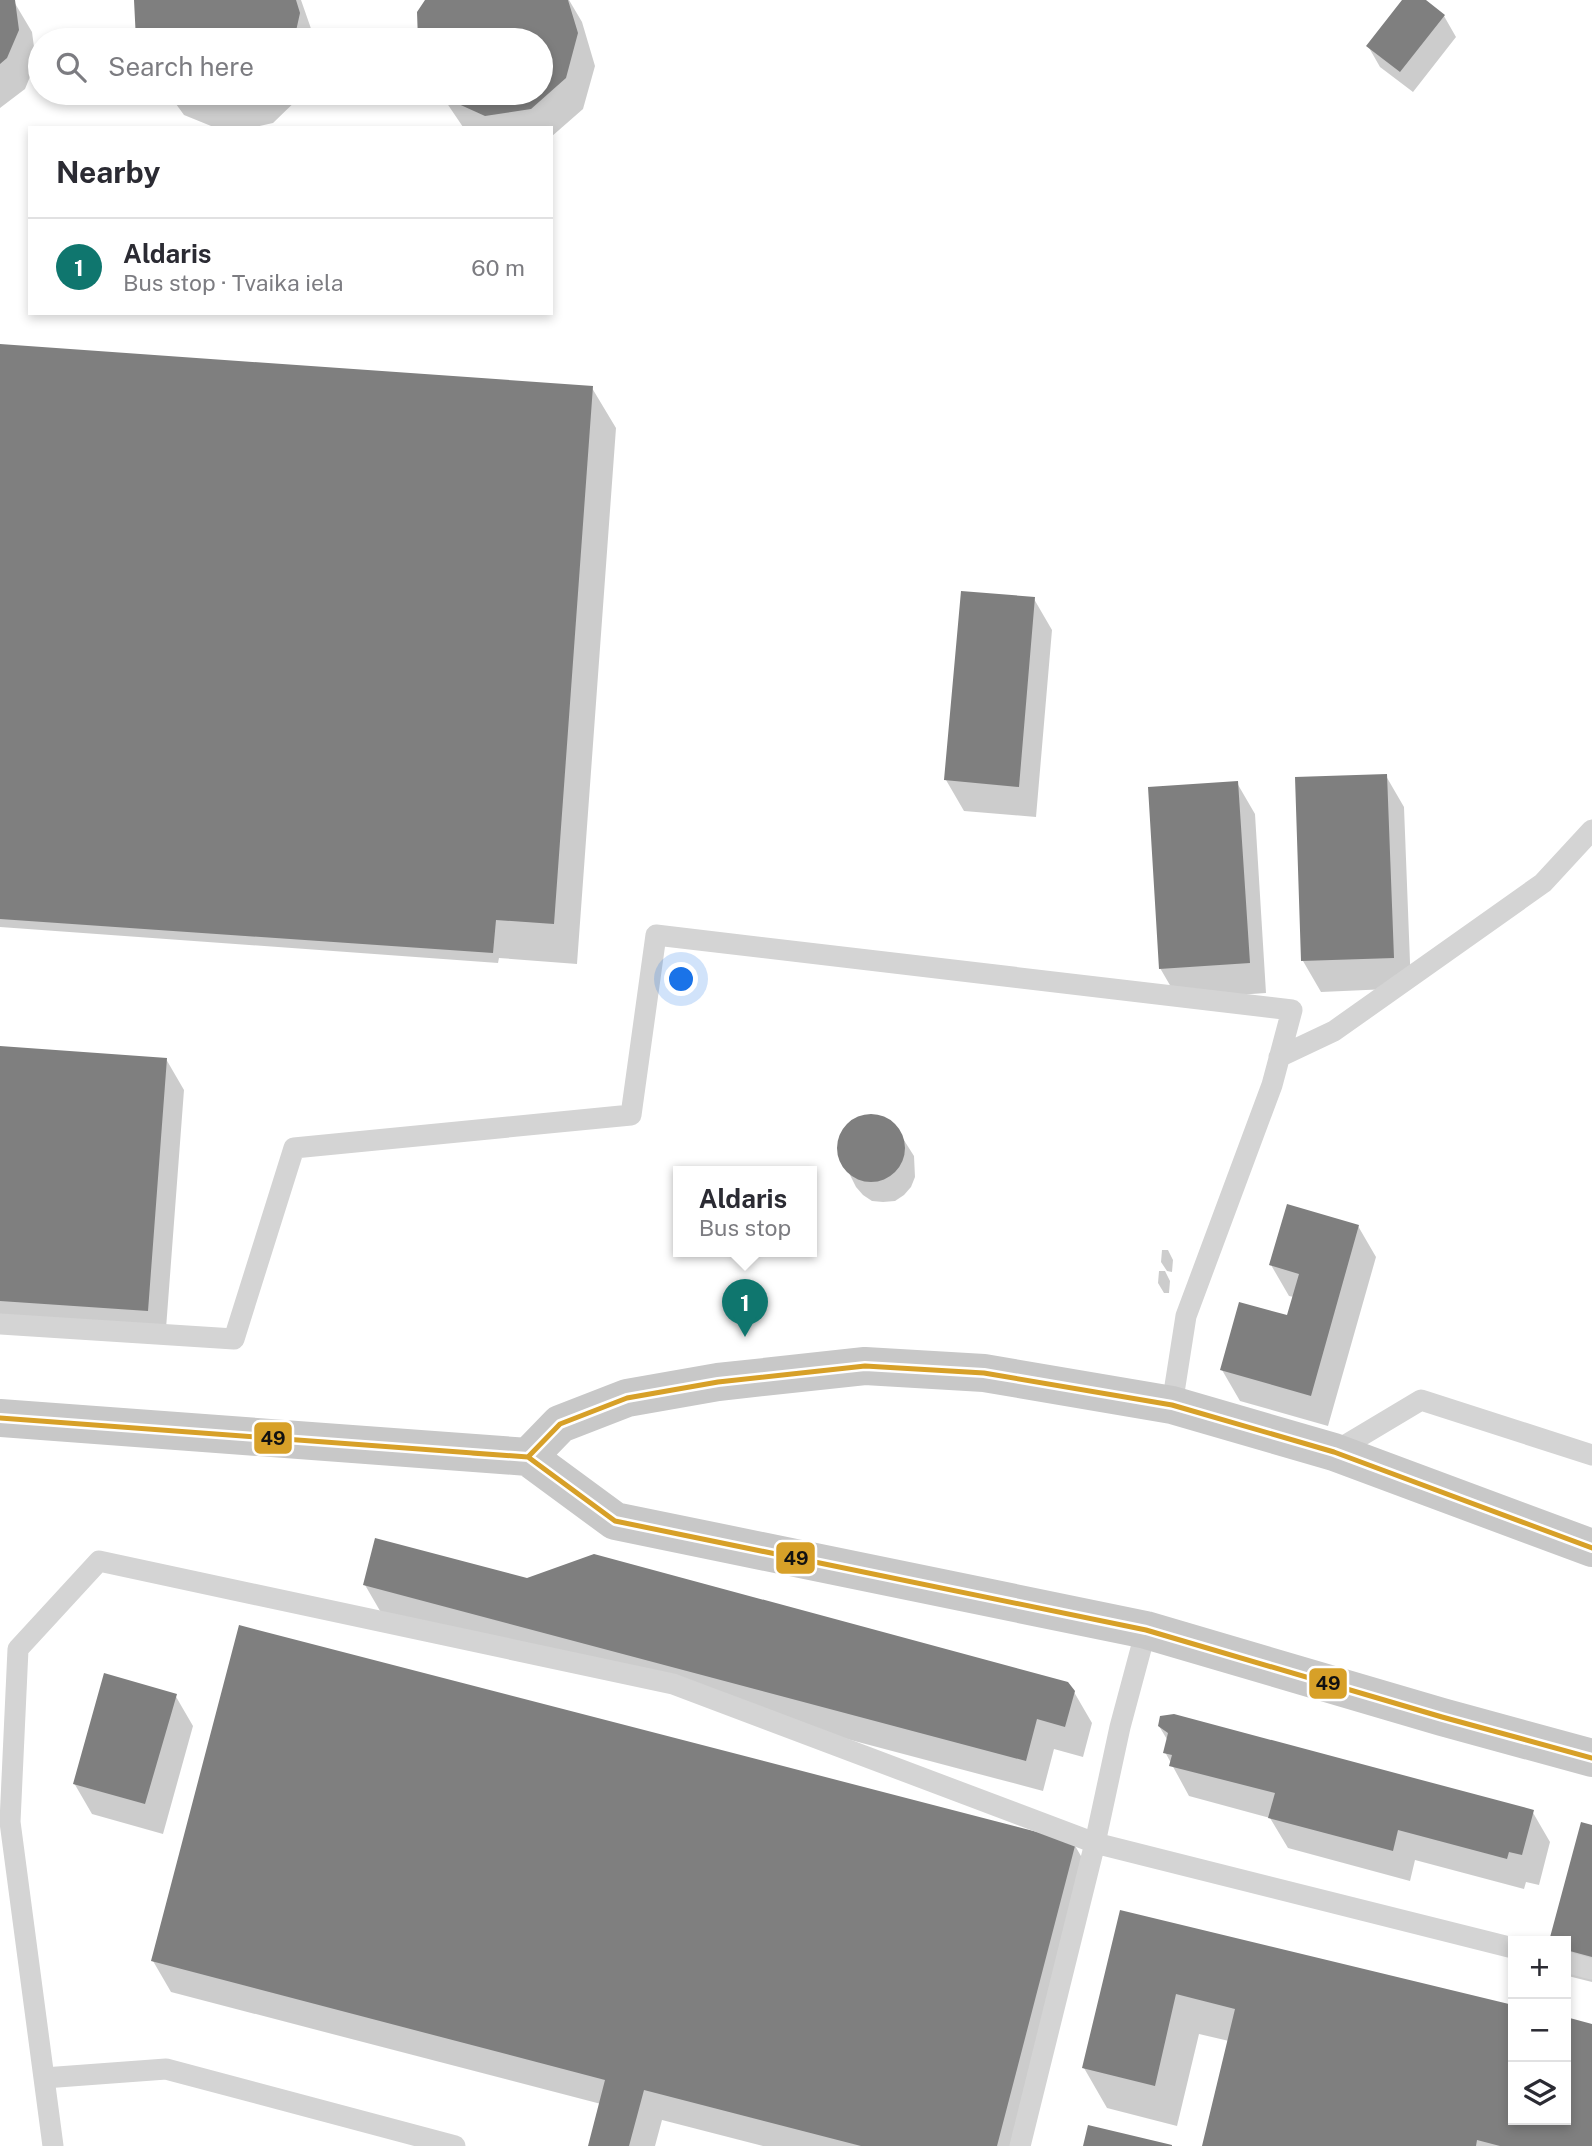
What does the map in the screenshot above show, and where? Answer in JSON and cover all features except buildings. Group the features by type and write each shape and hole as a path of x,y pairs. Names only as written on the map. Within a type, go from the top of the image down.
{"main road":[{"path":"528,1457 560,1424 627,1398 718,1382 865,1366 984,1373 1172,1405 1334,1452 1592,1548"},
{"path":"0,1419 528,1457 614,1521 1146,1630 1592,1758"}],"lane":[{"path":"1279,1057 1334,1031 1543,883 1592,831"},
{"path":"0,1324 234,1339 294,1148 631,1115 656,935 1292,1010 1272,1085 1186,1316 1172,1405"},
{"path":"1334,1452 1421,1399 1592,1455"},
{"path":"53,2146 10,1822 18,1649 99,1562 673,1684 1095,1843 1508,1947"},
{"path":"1020,2146 1095,1843 1119,1727 1146,1630"},
{"path":"1571,1963 1592,1969"},
{"path":"44,2078 166,2069 455,2146"}],"transit line":[{"name":"49","path":"471,1453 528,1457 560,1424 627,1398 718,1382 865,1366 984,1373 1172,1405 1334,1452 1592,1548"},
{"name":"49","path":"0,1418 528,1457 615,1521 1146,1630 1592,1758"}],"place":[{"name":"Aldaris","path":"745,1337"}]}
